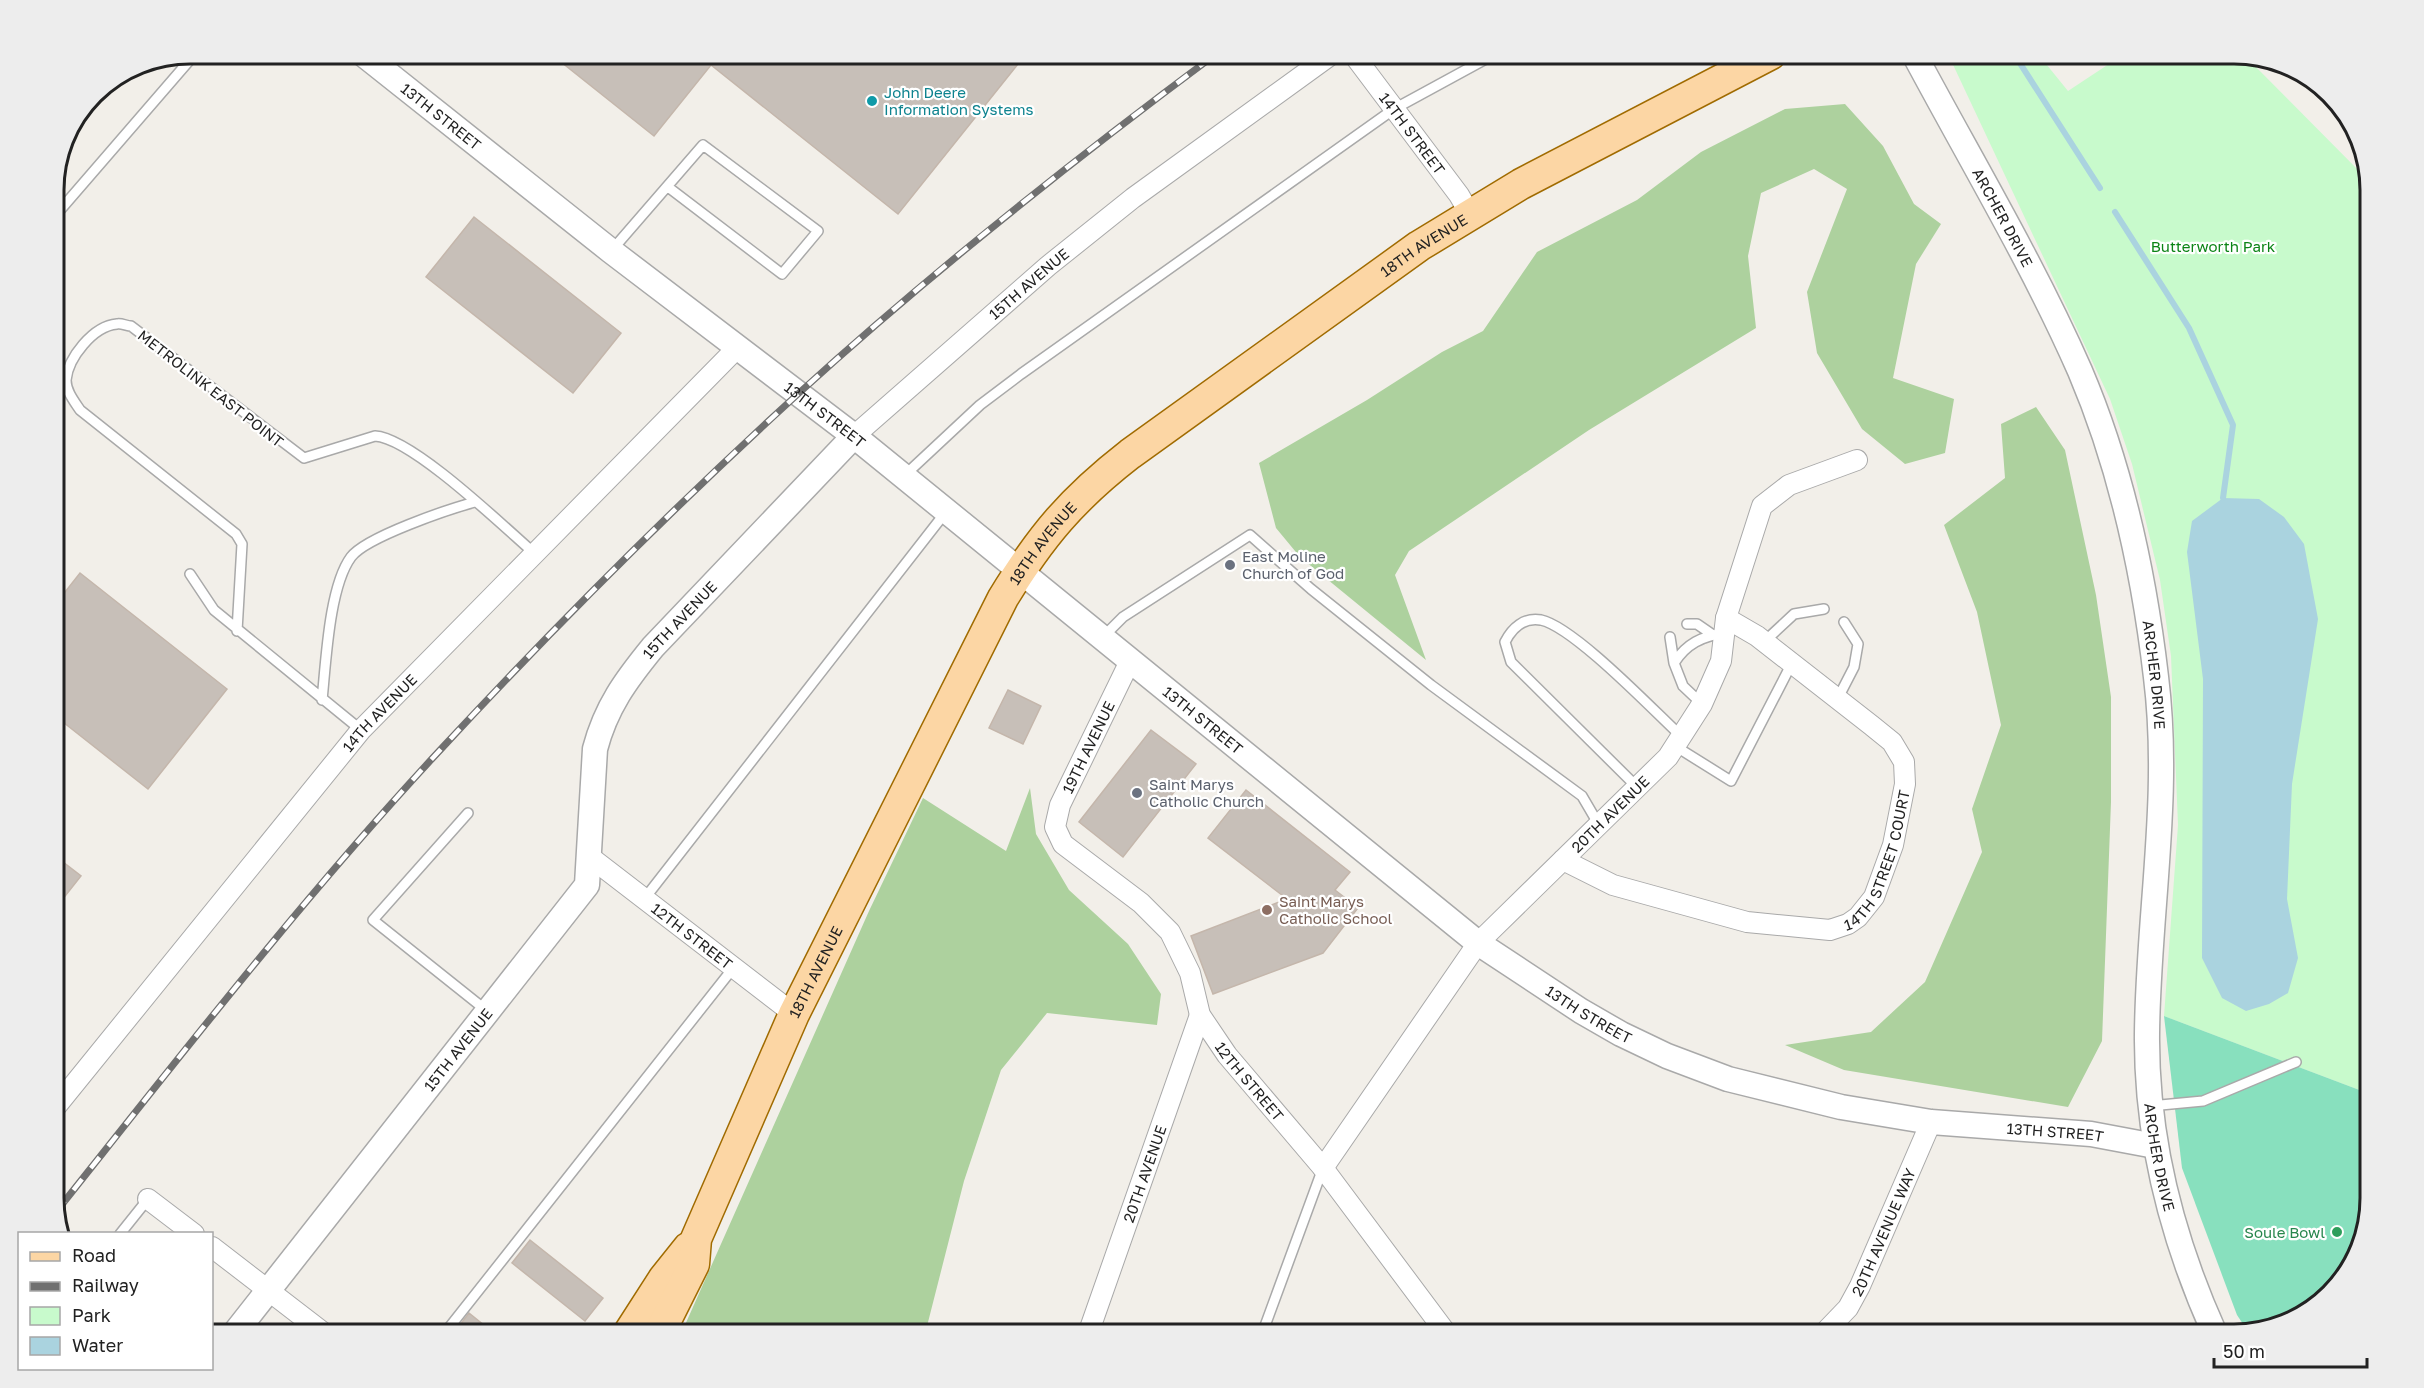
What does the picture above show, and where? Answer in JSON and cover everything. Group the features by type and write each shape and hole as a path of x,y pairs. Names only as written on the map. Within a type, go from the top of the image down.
{"main road":[{"name":"18TH AVENUE","path":"664,1324 694,1264 696,1239 794,1014 1004,598 1059,517 1096,481 1419,246 1521,184 1751,64"},
{"path":"634,1324 664,1278 696,1239"}],"street":[{"name":"15TH AVENUE","path":"242,1324 587,885 595,749 599,733 622,684 653,647 854,436 1047,266 1132,198 1317,64"},
{"name":"14TH STREET","path":"1361,64 1459,195 1470,214"},
{"name":"ARCHER DRIVE","path":"1919,64 2039,287 2080,372 2119,487 2140,571 2156,678 2162,740 2162,805 2147,1036 2150,1106 2167,1206 2211,1324"},
{"name":"13TH STREET","path":"377,65 611,251 854,436 1478,943 1581,1011 1667,1056 1728,1079 1782,1094 1930,1122 2091,1134 2155,1146"},
{"name":"14TH AVENUE","path":"65,1094 362,730 738,347"},
{"name":"20TH AVENUE","path":"1323,1168 1478,943 1637,787 1679,741 1702,704 1721,661 1721,629 1762,506 1789,485 1857,460"},
{"name":"14TH STREET COURT","path":"1563,860 1613,885 1747,922 1830,930 1848,924 1858,917 1874,897 1885,870 1905,784 1904,762 1892,742 1764,641 1721,629"},
{"name":"19TH AVENUE","path":"1058,836 1055,827 1060,805 1130,661"},
{"name":"12TH STREET","path":"1058,836 1076,855 1141,903 1170,932 1190,973 1200,1015 1227,1055 1323,1168 1440,1324"},
{"name":"12TH STREET","path":"590,857 794,1014"},
{"name":"20TH AVENUE","path":"1092,1324 1200,1015"},
{"name":"20TH AVENUE WAY","path":"1833,1324 1848,1308 1860,1286 1930,1122"},
{"path":"148,1198 193,1232"},
{"path":"213,1248 312,1324"}],"lane":[{"path":"902,477 980,405 1021,374 1394,109 1476,64"},
{"path":"65,204 185,65"},
{"path":"611,251 703,145 818,231 782,274 668,186"},
{"name":"METROLINK EAST POINT","path":"237,631 242,544 236,534 80,410 70,396 66,382 69,368 81,346 98,331 117,324 131,326 304,458 375,436 387,437 426,463 475,502"},
{"path":"322,700 329,635 344,568 352,555 369,543 450,508 475,502 534,553"},
{"path":"645,898 946,511"},
{"path":"1103,637 1123,617 1250,535 1311,589 1431,685 1582,796 1599,825"},
{"path":"190,574 214,610 237,631 362,730"},
{"path":"1764,641 1794,614 1824,609"},
{"path":"1637,787 1511,662 1505,642 1517,625 1540,620 1559,627 1583,645 1679,741 1731,781 1792,663"},
{"path":"1838,699 1854,667 1858,644 1844,622"},
{"path":"1687,624 1721,629"},
{"path":"1674,663 1682,650 1721,629"},
{"path":"1670,637 1674,663 1683,686 1702,704"},
{"path":"468,813 373,920 489,1012"},
{"path":"452,1324 734,967"},
{"path":"2150,1106 2203,1101 2296,1062"},
{"path":"1266,1324 1323,1168"},
{"path":"121,1232 148,1198"}],"green space":[{"name":"Butterworth Park","path":"1953,64 2046,64 2068,91 2109,64 2234,64 2256,67 2357,169 2360,1090 2164,1016 2178,825 2171,656 2160,580 2132,464 2110,399"},
{"path":"1845,104 1883,146 1914,204 1941,224 1916,264 1893,378 1954,399 1945,453 1905,464 1862,429 1817,353 1807,292 1847,189 1814,169 1761,193 1748,256 1756,328 1589,430 1409,551 1395,575 1426,660 1300,557 1276,528 1259,463 1367,400 1442,352 1483,331 1537,252 1637,200 1701,152 1785,109"},
{"path":"2036,407 2065,450 2096,595 2111,697 2111,802 2102,1041 2068,1107 1844,1070 1785,1045 1871,1032 1925,982 1982,852 1972,809 2001,725 1977,612 1944,525 2005,478 2001,424"},
{"path":"1030,788 1036,834 1069,890 1128,944 1161,994 1157,1025 1047,1013 1001,1070 964,1181 928,1324 685,1324 869,911 923,798 1006,851"},
{"path":"2164,1016 2360,1090 2360,1198 2350,1246 2343,1261 2323,1287 2297,1307 2282,1314 2242,1323 2237,1315 2182,1168"}],"water":[{"path":"2223,498 2259,499 2284,517 2304,544 2318,619 2292,784 2287,899 2298,958 2288,993 2269,1004 2246,1011 2222,998 2202,958 2203,679 2187,552 2192,521"}],"building":[{"name":"John Deere Information Systems","path":"565,65 1018,65 898,214 711,65 654,136"},
{"path":"474,217 621,333 573,393 426,277"},
{"path":"80,573 227,689 148,789 65,724 65,592"},
{"path":"1008,690 1041,706 1023,744 989,728"},
{"name":"Saint Marys Catholic Church","path":"1151,730 1196,764 1123,857 1079,822"},
{"path":"1246,790 1350,872 1335,890 1358,908 1323,953 1213,994 1191,936 1287,899 1208,838"},
{"path":"65,864 81,876 65,896"},
{"path":"530,1240 603,1298 585,1321 512,1263"},
{"path":"469,1313 483,1324 461,1324"}],"waterway":[{"path":"2020,64 2100,188"},
{"path":"2115,212 2189,328 2233,425 2223,498"}],"railway":[{"path":"65,1201 244,976 341,860 485,702 572,611 707,479 849,348 1056,176 1202,65"}],"place":[{"name":"John Deere Information Systems","path":"872,101"},
{"name":"East Moline Church of God","path":"1230,565"},
{"name":"Saint Marys Catholic Church","path":"1137,793"},
{"name":"Saint Marys Catholic School","path":"1267,910"},
{"name":"Soule Bowl","path":"2337,1232"}]}
